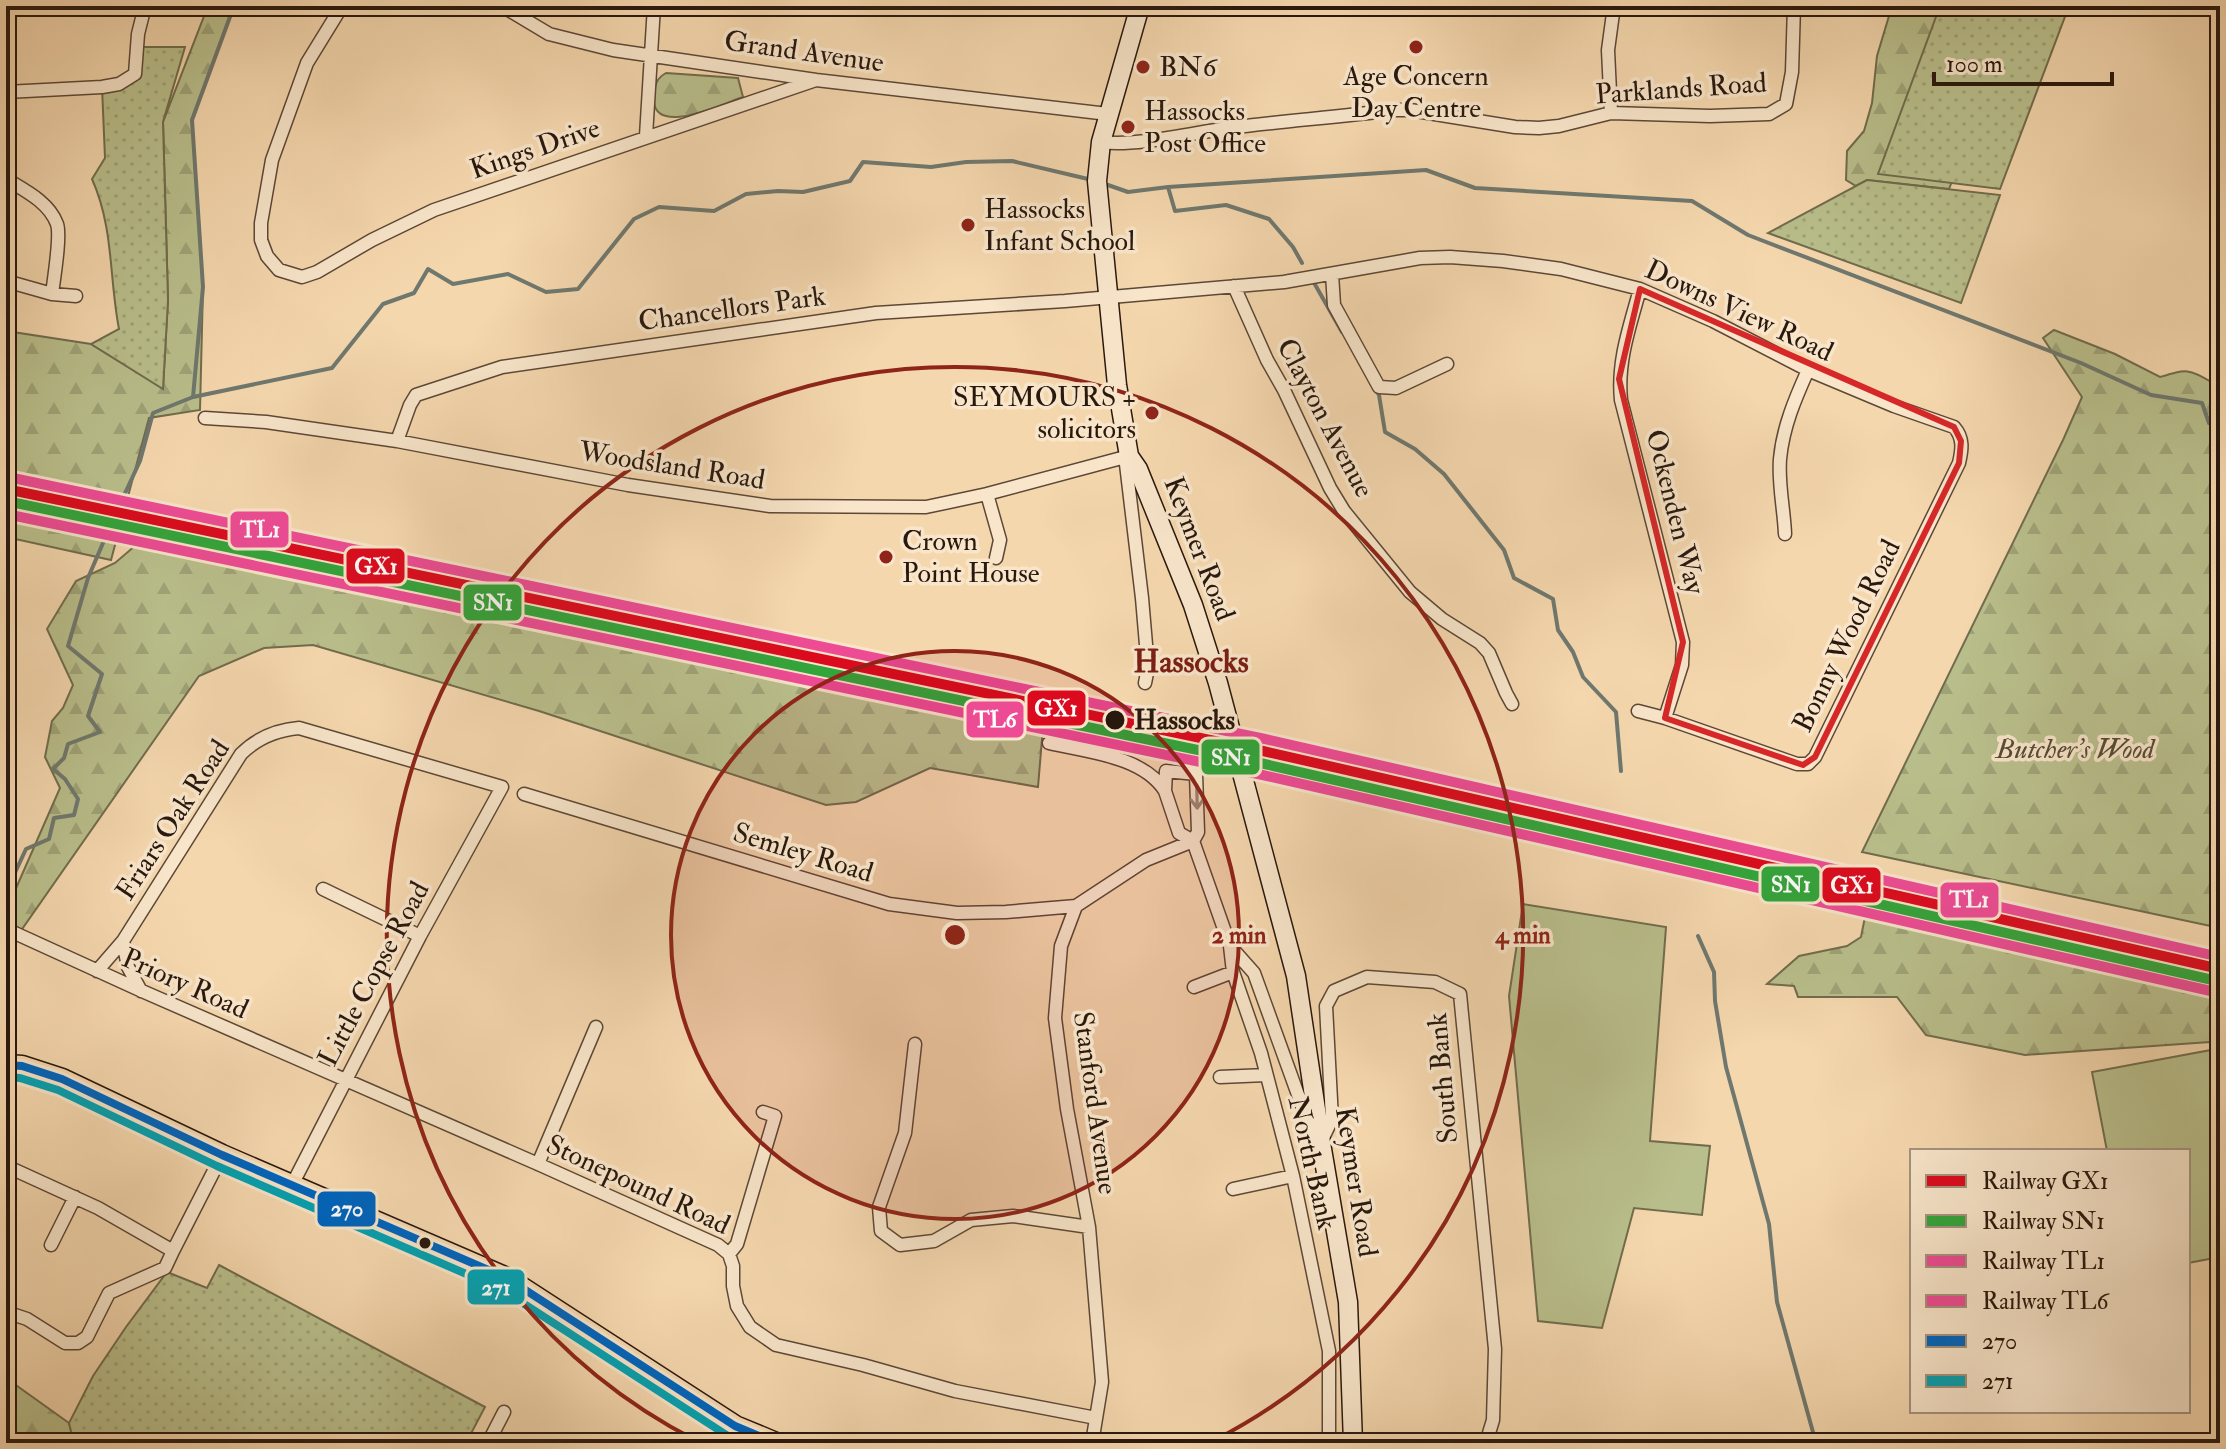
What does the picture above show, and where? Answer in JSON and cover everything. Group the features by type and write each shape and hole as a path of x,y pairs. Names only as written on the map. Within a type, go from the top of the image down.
{"main road":[{"name":"Keymer Road","path":"1140,6 1101,142 1097,181 1117,385 1129,456 1138,469 1180,570 1218,683 1296,976 1348,1302 1353,1443"},
{"path":"6,1065 22,1066 62,1079 222,1155 507,1278 735,1426 776,1443"}],"street":[{"path":"6,92 102,87 127,80 135,74 138,34 145,6"},
{"name":"Kings Drive","path":"342,6 307,63 272,160 261,223 261,240 267,256 279,270 302,277 434,210 816,80"},
{"name":"Grand Avenue","path":"502,6 549,34 581,43 816,80 1108,114"},
{"path":"646,136 654,6"},
{"path":"1611,113 1608,50 1614,6"},
{"name":"Parklands Road","path":"1101,142 1393,110 1539,128 1611,113 1769,114 1786,104 1792,72 1794,6"},
{"path":"6,179 48,209 58,226 52,294"},
{"name":"Downs View Road","path":"1110,297 1284,282 1420,258 1503,261 1561,269 1640,289 1713,321 1808,370 1954,427 1959,433"},
{"path":"1332,274 1334,305 1379,387 1396,388 1447,364"},
{"path":"6,281 52,294 76,296"},
{"name":"Clayton Avenue","path":"1234,286 1267,360 1344,511 1410,592 1442,619 1480,643 1489,653 1512,704"},
{"name":"Ockenden Way","path":"1640,289 1619,379 1621,400 1683,642 1682,665 1665,718"},
{"name":"Chancellors Park","path":"397,441 416,395 502,367 876,313 1110,297"},
{"path":"1785,534 1780,461 1792,404 1808,370"},
{"name":"Woodsland Road","path":"205,418 266,422 397,441 619,484 770,506 926,507 1129,456"},
{"name":"Bonny Wood Road","path":"1665,718 1797,764 1808,764 1815,757 1959,463 1962,451 1959,433"},
{"path":"1129,456 1126,464 1148,668 1145,683"},
{"path":"987,494 1000,540 996,558"},
{"path":"1638,711 1665,718"},
{"name":"Friars Oak Road","path":"97,971 123,941 241,754 268,735 299,728 502,787"},
{"path":"1049,743 1132,763 1157,779 1165,791 1179,833 1193,841 1230,946 1254,973 1305,1114 1321,1143"},
{"path":"1076,906 1146,860 1193,841 1198,832 1196,774 1166,771 1165,791"},
{"name":"Little Copse Road","path":"292,1185 420,936 502,787"},
{"name":"Semley Road","path":"524,794 889,904 957,913 1076,906"},
{"path":"323,889 420,936"},
{"name":"Stanford Avenue","path":"1076,906 1061,946 1055,1018 1067,1109 1089,1227 1102,1382 1092,1443"},
{"name":"Priory Road","path":"6,929 346,1079"},
{"name":"Friars Oak Road","path":"123,941 128,967 142,991"},
{"name":"North Bank","path":"1230,946 1233,972 1261,1053 1293,1176 1329,1351 1329,1443"},
{"path":"1194,987 1233,972"},
{"name":"South Bank","path":"1321,1143 1332,1119 1326,1006 1334,991 1367,977 1435,982 1460,994 1495,1349 1493,1420 1486,1443"},
{"path":"538,1164 596,1027"},
{"path":"915,1044 905,1133 879,1207 881,1231 900,1245 934,1241 971,1220 1013,1216 1089,1227"},
{"path":"1220,1077 1266,1075"},
{"name":"Stonepound Road","path":"346,1079 718,1245 729,1254 733,1266 737,1306 750,1327 776,1345 955,1391 1096,1418"},
{"path":"729,1254 737,1244 775,1116 763,1112"},
{"path":"6,1312 27,1319 65,1343 78,1343 87,1337 109,1293 165,1268 222,1155"},
{"path":"6,1166 98,1208 173,1251"},
{"path":"1233,1189 1293,1176"},
{"path":"51,1245 75,1197"},
{"path":"488,1443 504,1412"}],"highlighted area":[{"path":"1640,289 1954,427 1961,441 1959,463 1815,757 1803,765 1665,718 1683,642 1619,379"}],"green space":[{"path":"208,6 234,6 192,120 203,287 200,410 149,418 111,560 6,537 6,331 91,344 163,388 168,300 163,122"},
{"path":"1892,6 1989,6 1958,166 1949,189 1867,180 1856,186 1846,180 1847,151 1864,131 1872,103 1877,56"},
{"path":"1940,6 2069,6 2000,189 1878,174"},
{"path":"137,47 185,47 163,122 168,300 163,389 91,344 119,329 108,235 92,179 105,158 102,87 127,80"},
{"path":"666,73 738,78 743,97 688,115 662,115 655,108 654,94 657,82"},
{"path":"1867,180 2000,195 1961,303 1768,233"},
{"name":"Butcher's Wood","path":"2054,330 2115,354 2160,377 2182,371 2193,372 2213,383 2216,397 2220,400 2220,928 1862,852 2082,397 2043,338"},
{"path":"143,539 1043,727 1038,787 930,768 856,802 826,805 539,711 313,645 264,648 199,676 6,952 6,911 60,788 45,757 52,721 63,708 73,685 47,629 76,581 115,563"},
{"path":"1523,904 1666,927 1650,1141 1710,1146 1702,1215 1634,1208 1602,1328 1538,1321 1509,996"},
{"path":"1867,907 2220,988 2220,1044 2210,1042 2025,1055 1926,1035 1897,997 1798,997 1794,986 1767,984 1799,956 1847,946 1861,937"},
{"path":"2211,1050 2220,1098 2220,1257 2190,1263 2190,1149 2107,1149 2092,1072"},
{"path":"219,1265 485,1407 466,1443 74,1443 69,1423 93,1376 167,1272 207,1288"},
{"path":"6,1378 69,1423 74,1443 6,1443"}],"waterway":[{"path":"193,397 203,287 192,120 234,6"},
{"path":"120,504 140,461 153,413 193,397 332,368 383,304 414,293 428,269 453,284 508,274 546,292 578,289 634,219 659,207 714,211 746,194 803,192 850,181 863,162 931,167 966,162 1012,161 1088,179"},
{"path":"1168,187 1426,170 1475,188 1692,201 1748,235 2081,363 2151,395 2202,403 2209,423 2220,425"},
{"path":"1108,185 1128,192 1168,187 1175,211 1226,205 1269,219 1293,247 1302,263"},
{"path":"1313,281 1342,332"},
{"path":"1375,389 1379,395 1385,432 1415,449 1444,474 1504,550 1514,578 1553,599 1558,630 1573,652 1583,677 1616,712 1621,771"},
{"path":"6,892 26,849 49,839 54,818 74,815 78,799 65,779 53,769 64,758 68,744 100,732 88,716 102,674 68,646 88,578 109,529"},
{"path":"1698,936 1714,972 1715,1001 1726,1067 1769,1224 1777,1302 1816,1443"}],"rail line":[{"name":"TL1","path":"8,477 1265,739 2220,957"},
{"name":"GX1","path":"6,489 1263,751 2220,969"},
{"name":"SN1","path":"6,501 1260,763 2217,981"},
{"name":"TL6","path":"6,514 1258,774 2215,992"}],"transit line":[{"name":"270","path":"6,1065 22,1066 62,1079 222,1155 507,1278 735,1426 776,1443"},
{"name":"271","path":"6,1077 20,1078 58,1090 217,1166 501,1289 728,1436 745,1443"}],"place":[{"name":"Age Concern Day Centre","path":"1416,47"},
{"name":"BN6","path":"1143,67"},
{"name":"Hassocks Post Office","path":"1128,127"},
{"name":"Hassocks Infant School","path":"968,225"},
{"name":"SEYMOURS + solicitors","path":"1152,413"},
{"name":"Crown Point House","path":"886,557"},
{"name":"Hassocks","path":"1115,720"}],"district":[{"name":"Hassocks","path":"1191,662"}]}
